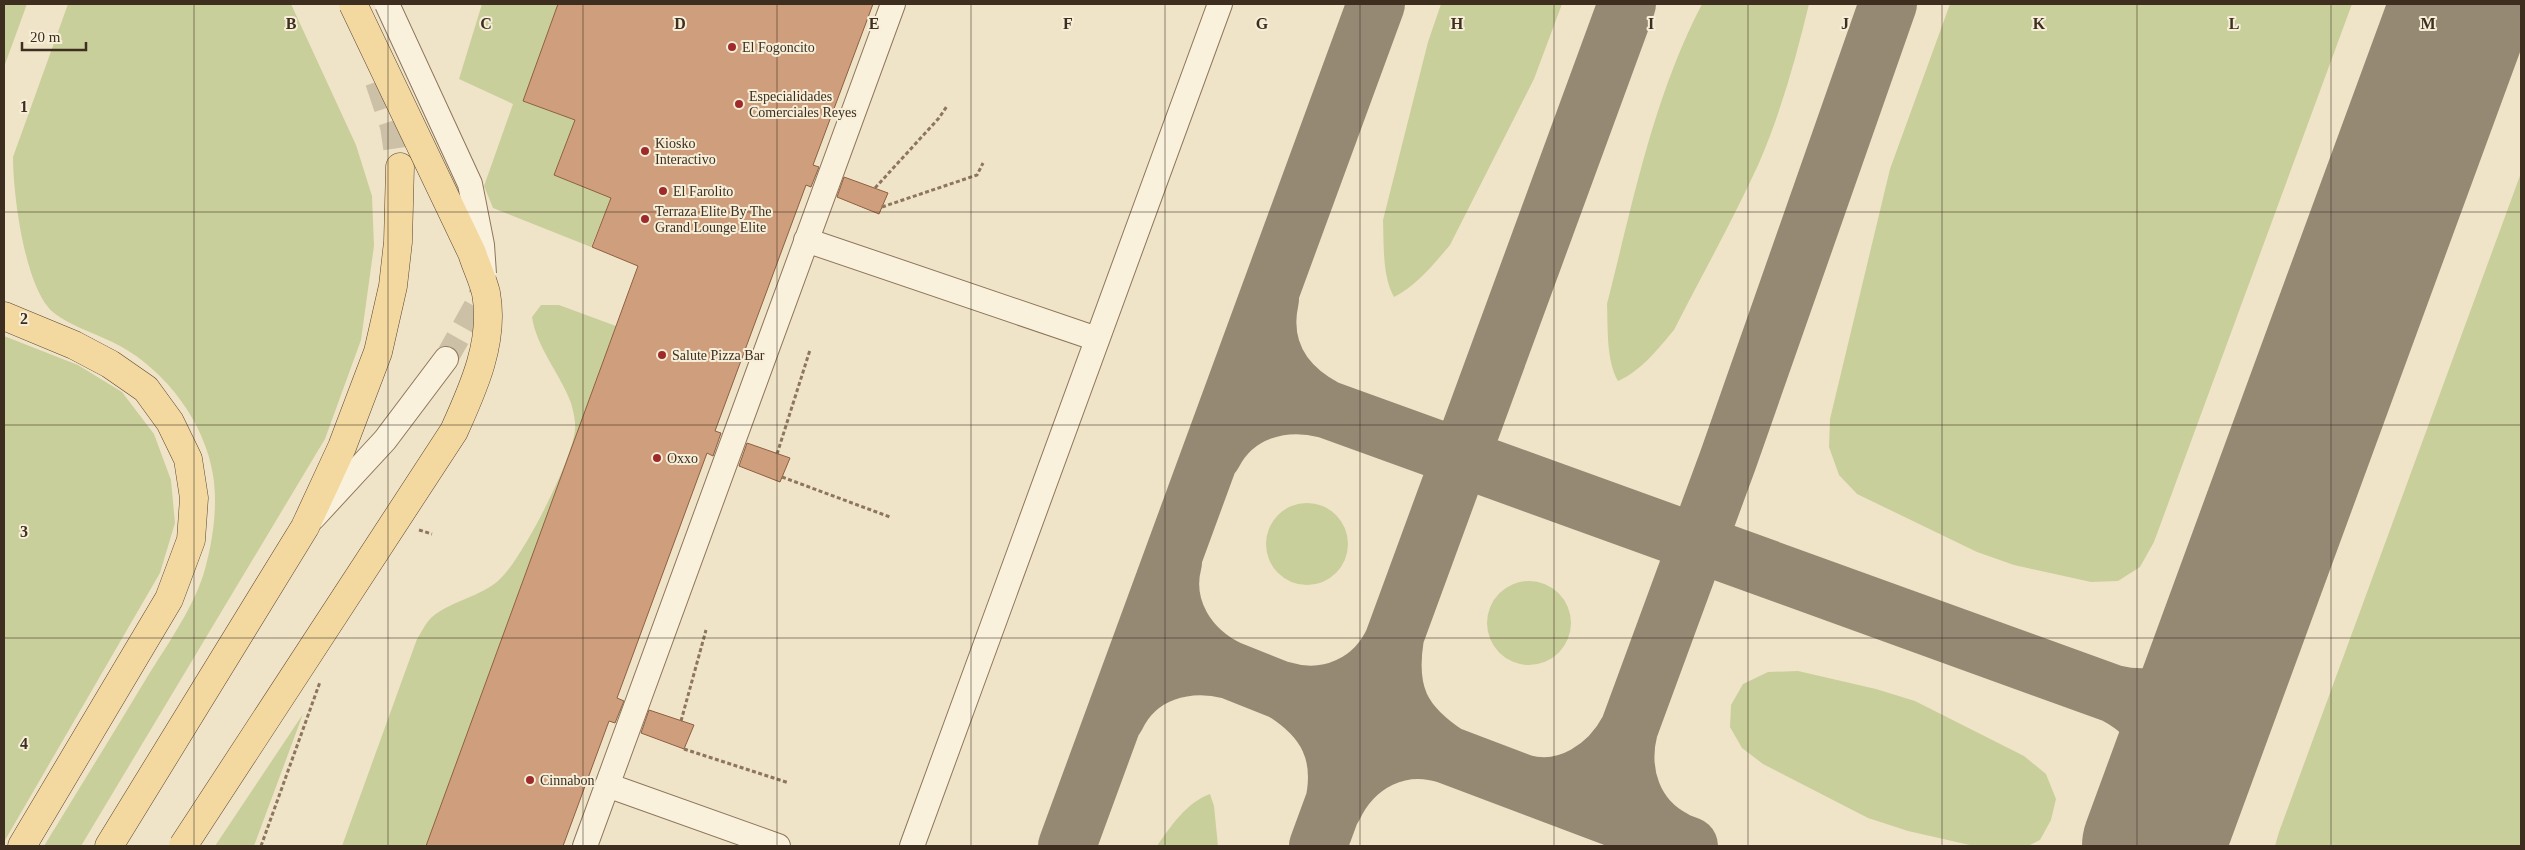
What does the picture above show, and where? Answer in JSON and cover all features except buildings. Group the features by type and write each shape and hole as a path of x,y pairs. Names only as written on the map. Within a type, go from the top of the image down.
{"main road":[{"path":"183,846 454,431 474,387 484,351 487,319 486,293 462,232 353,4"},
{"path":"109,846 305,527 342,446 378,352 393,286 398,242 400,167"},
{"path":"4,316 74,345 110,364 146,389 170,422 188,460 194,498 191,540 170,599 22,846"}],"lane":[{"path":"387,4 470,184 482,245 486,293"},
{"path":"585,846 893,4"},
{"path":"912,846 1220,4"},
{"path":"806,240 1097,339"},
{"path":"305,527 385,440 446,359"},
{"path":"607,785 778,846"}],"path":[{"path":"875,188 939,118 947,106"},
{"path":"882,207 977,175 983,163"},
{"path":"778,454 810,350"},
{"path":"782,477 890,517"},
{"path":"418,529 432,534"},
{"path":"681,721 706,630"},
{"path":"261,846 324,674"},
{"path":"684,749 789,783"}],"green space":[{"path":"4,4 27,4 4,67"},
{"path":"68,4 291,4 356,145 372,196 374,246 361,340 325,439 81,846 44,846 173,637 195,596 205,569 215,510 213,475 209,456 202,436 181,400 153,369 137,357 120,346 54,313 40,294 26,257 15,192 13,157"},
{"path":"482,4 558,4 523,101 575,120 554,175 611,198 591,247 493,208 484,186 513,104 459,79"},
{"path":"1441,4 1562,4 1534,79 1450,245 1417,281 1394,297 1387,279 1383,220 1428,42"},
{"path":"1702,4 1809,4 1781,105 1759,163 1728,226 1674,330 1642,365 1618,381 1611,363 1607,304 1657,113 1670,76"},
{"path":"1950,4 2352,4 2154,542 2140,567 2118,581 2091,582 2014,565 1977,552 1857,494 1839,475 1829,447 1830,419 1890,169"},
{"path":"2521,173 2521,846 2275,846 2279,832"},
{"path":"541,305 559,305 616,326 426,846 342,846 417,639 432,617 440,611 485,590 501,578 534,530 566,462 575,429 575,420 571,403 535,329 532,317"},
{"path":"4,336 78,365 122,392 154,434 171,480 175,523 160,573 4,842"},
{"path":"1299,503 1315,503 1330,510 1341,521 1348,536 1345,560 1336,573 1315,585 1299,585 1284,578 1273,567 1266,552 1266,536 1273,521 1284,510"},
{"path":"1529,581 1552,588 1564,600 1571,623 1564,646 1552,658 1529,665 1506,658 1494,646 1487,623 1494,600 1506,588"},
{"path":"1798,671 1876,689 1915,701 2024,756 2046,774 2056,799 2051,820 2040,840 2028,846 1974,846 1908,831 1868,818 1763,764 1742,748 1730,727 1731,705 1743,684 1768,672"},
{"path":"303,714 254,846 215,846"},
{"path":"1210,794 1214,806 1218,846 1157,846 1173,823 1187,809"}],"taxiway":[{"path":"1067,846 1376,4"},
{"path":"1318,846 1627,4"},
{"path":"1629,729 1728,460 1888,4"},
{"path":"1213,454 1222,439 1234,427 1261,411 1293,405 1326,409 1297,389 1277,364 1271,350 1268,334 1267,317 1270,299"},
{"path":"1326,409 2114,694"},
{"path":"1116,717 1136,689 1164,672 1197,666 1230,670 1202,652 1182,626 1175,612 1171,596 1170,579 1173,562"},
{"path":"1395,637 1393,675 1395,691 1400,706 1419,732 1448,755 1413,750 1396,753 1380,759 1366,767 1353,778 1333,808 1337,771 1329,739 1321,725 1310,713 1281,690 1316,695 1333,692 1348,686 1363,678 1376,667 1387,653 1395,637"},
{"path":"2166,809 2170,773 2168,757 2162,742 2155,728 2144,715 2114,694 2150,697 2182,688 2208,669 2219,656 2228,640"},
{"path":"1230,670 1318,705"},
{"path":"1522,783 1539,786 1555,785 1570,782 1585,775 1610,755 1621,743 1629,729 1626,762 1632,793 1639,807 1649,820 1675,840"},
{"path":"1411,741 1689,846"}],"runway":[{"path":"2153,846 2462,4"}],"tunnel":[{"path":"379,81 394,126 400,167"},
{"path":"446,359 478,302 485,281"}],"place":[{"name":"El Fogoncito","path":"732,47"},
{"name":"Especialidades Comerciales Reyes","path":"739,104"},
{"name":"Kiosko Interactivo","path":"645,151"},
{"name":"El Farolito","path":"663,191"},
{"name":"Terraza Elite By The Grand Lounge Elite","path":"645,219"},
{"name":"Salute Pizza Bar","path":"662,355"},
{"name":"Oxxo","path":"657,458"},
{"name":"Cinnabon","path":"530,780"}]}
